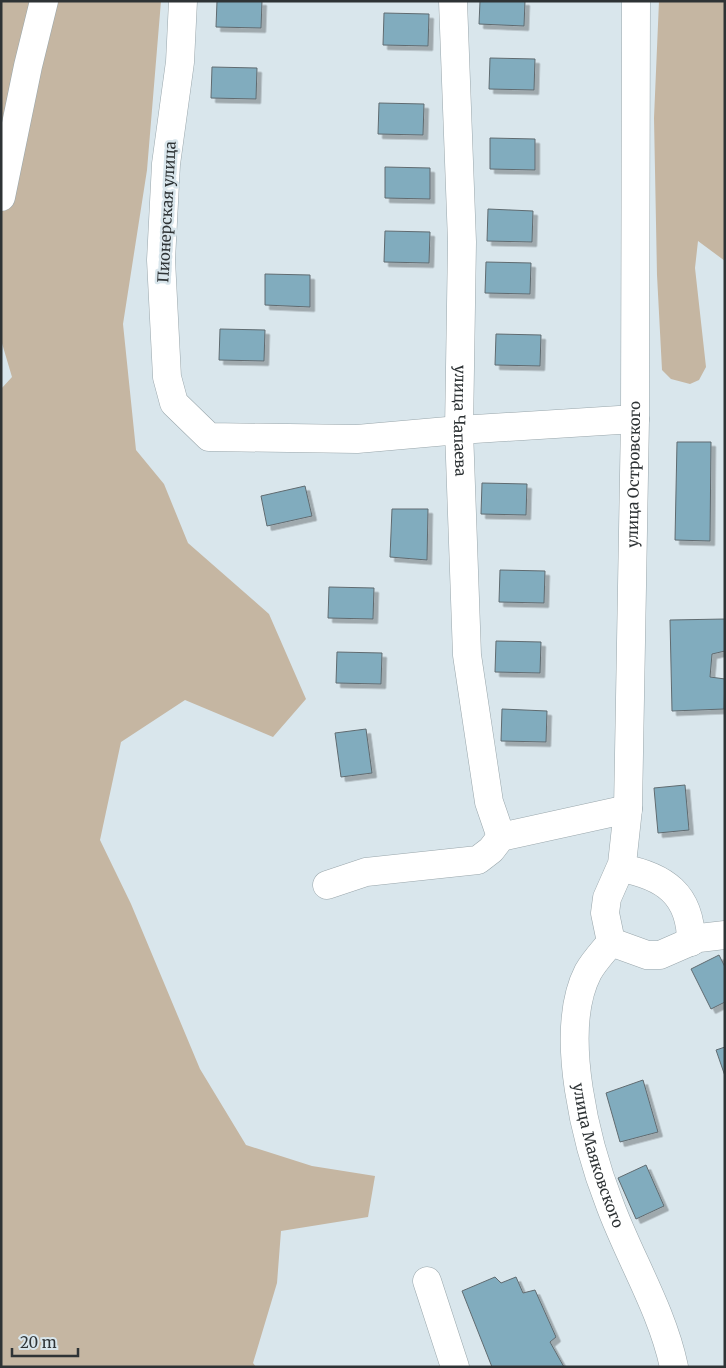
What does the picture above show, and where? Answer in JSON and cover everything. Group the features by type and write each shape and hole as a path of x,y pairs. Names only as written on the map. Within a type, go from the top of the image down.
{"street":[{"path":"1,197 28,66 44,1"},
{"name":"Пионерская улица","path":"183,1 180,62 166,164 161,260 167,367 174,403 209,437 357,439 459,430"},
{"name":"улица Чапаева","path":"453,1 462,242 459,430 467,655 489,802 501,837"},
{"name":"улица Островского","path":"611,942 605,913 611,885 621,868 628,809 634,419 636,1"},
{"path":"459,430 634,419"},
{"path":"327,885 366,872 478,860 491,850 501,837 628,809"},
{"path":"621,868 652,875 674,892 687,914 691,926 691,942"},
{"path":"611,942 647,955 660,955 699,938 725,935"},
{"name":"улица Маяковского","path":"611,942 588,973 581,991 575,1024 580,1099 590,1142 610,1205 669,1342 674,1367"},
{"path":"427,1281 455,1367"}],"shaded area":[{"path":"1,1 161,1 147,170 123,324 136,450 164,484 188,543 269,614 306,699 273,737 185,700 121,742 100,840 131,904 200,1069 246,1145 312,1166 375,1176 368,1217 281,1231 277,1283 253,1363 256,1367 1,1367 1,389 12,377 1,340"},
{"path":"659,1 725,1 725,261 698,241 695,268 706,367 699,380 690,384 671,379 662,370 657,275 654,118"}],"building":[{"path":"217,1 262,1 261,28 216,27"},
{"path":"480,1 525,1 524,26 479,24"},
{"path":"384,13 429,14 428,46 383,45"},
{"path":"490,58 535,59 534,90 489,89"},
{"path":"212,67 257,68 256,99 211,98"},
{"path":"379,103 424,104 423,135 378,134"},
{"path":"490,138 535,139 535,170 490,169"},
{"path":"385,167 430,168 430,199 385,198"},
{"path":"488,209 533,211 532,242 487,241"},
{"path":"385,231 430,232 429,263 384,262"},
{"path":"486,262 531,263 530,294 485,293"},
{"path":"265,274 310,275 310,307 265,305"},
{"path":"220,329 265,330 264,361 219,360"},
{"path":"496,334 541,335 540,366 495,365"},
{"path":"677,442 711,442 710,541 675,540"},
{"path":"482,483 527,484 526,515 481,514"},
{"path":"305,486 312,516 267,526 261,496"},
{"path":"392,509 428,509 427,560 390,557"},
{"path":"500,570 545,571 544,603 499,602"},
{"path":"329,587 374,588 373,619 328,618"},
{"path":"725,619 725,651 712,654 710,677 725,679 724,709 672,711 670,620"},
{"path":"496,641 541,642 540,673 495,672"},
{"path":"337,652 382,653 381,684 336,683"},
{"path":"502,709 547,711 546,742 501,741"},
{"path":"366,729 372,773 341,777 335,733"},
{"path":"685,785 689,830 658,833 654,788"},
{"path":"719,955 725,967 725,1002 711,1009 691,969"},
{"path":"725,1047 725,1076 716,1050"},
{"path":"643,1080 658,1132 620,1142 606,1093"},
{"path":"646,1165 664,1206 636,1219 618,1178"},
{"path":"495,1277 501,1283 516,1277 523,1293 535,1290 556,1337 550,1342 564,1367 492,1367 462,1291"}]}
